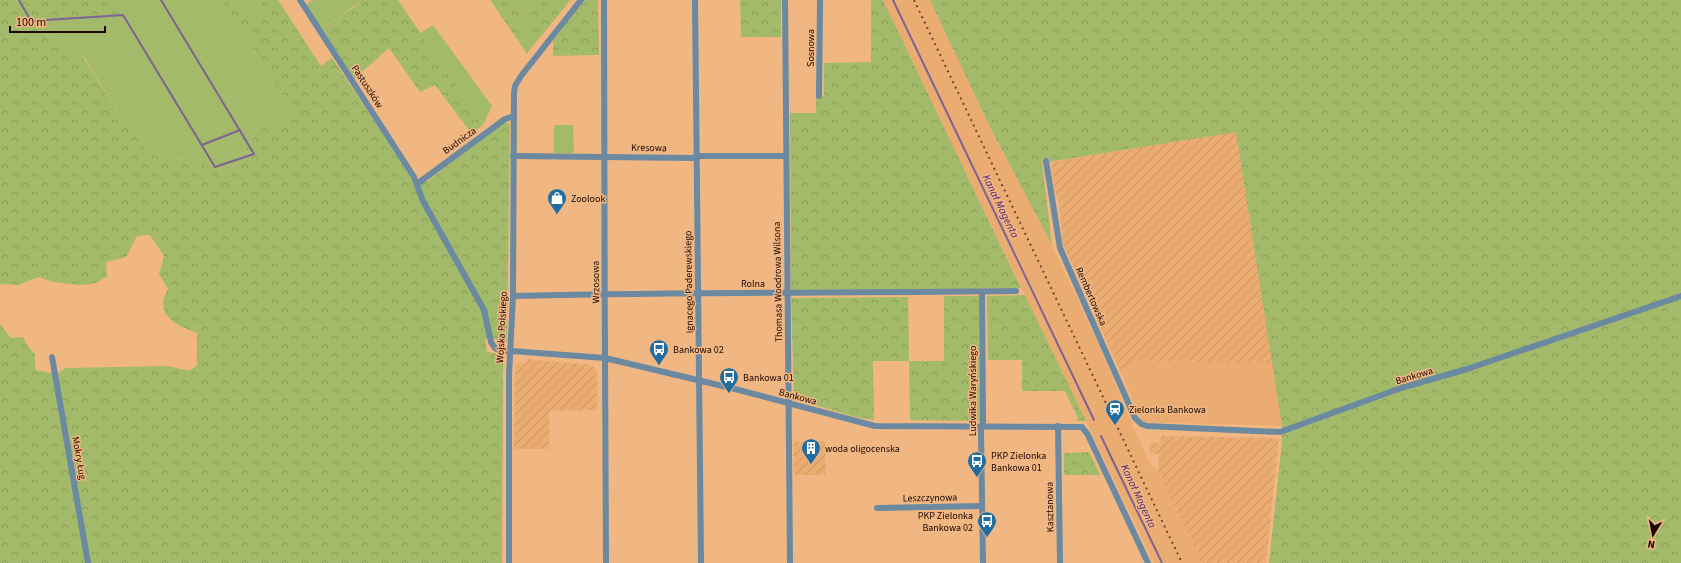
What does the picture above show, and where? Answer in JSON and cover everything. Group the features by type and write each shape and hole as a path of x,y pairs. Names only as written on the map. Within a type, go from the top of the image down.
{"street":[{"name":"Pastuszków","path":"300,0 402,156 414,177 423,200 484,310 492,345 499,350 510,351"},
{"name":"Wojska Polskiego","path":"508,563 510,351 513,296 514,92 515,86 521,76 581,0"},
{"name":"Wrzosowa","path":"604,0 603,234 605,294 606,563"},
{"name":"Ignacego Paderewskiego","path":"695,0 702,563"},
{"name":"Thomasa Woodrowa Wilsona","path":"785,0 790,563"},
{"name":"Sosnowa","path":"820,0 820,96"},
{"name":"Budnicza","path":"417,184 505,119 514,116"},
{"name":"Kresowa","path":"513,156 786,156"},
{"name":"Rembertowska","path":"1046,161 1060,248 1135,418 1141,424 1147,426"},
{"name":"Rolna","path":"513,296 698,292 787,294 1016,291"},
{"name":"Ludwika Waryńskiego","path":"982,292 983,422 981,427 984,563"},
{"name":"Bankowa","path":"1147,426 1280,432 1401,388 1467,369 1681,296"},
{"name":"Bankowa","path":"510,351 605,358 700,380 875,426 1079,426 1084,429 1148,563"},
{"name":"Mokry Ług","path":"52,357 88,563"},
{"name":"Kasztanowa","path":"1058,426 1060,563"},
{"name":"Leszczynowa","path":"877,508 982,506"}],"shaded area":[{"path":"883,0 930,0 989,125 1052,245 1099,345 1135,431 1151,465 1158,470 1201,563 1154,563"},
{"path":"1236,131 1273,363 1138,361 1121,373 1063,244 1058,196 1055,194 1051,162"},
{"path":"528,359 591,365 597,371 597,410 549,411 549,449 514,449 515,366 519,362 527,363"},
{"path":"1138,361 1273,363 1282,426 1142,422 1121,373"},
{"path":"1162,436 1279,438 1266,563 1201,563 1158,470 1159,454 1151,454 1150,446 1152,442 1159,444"},
{"path":"825,441 826,475 794,475 794,442"}],"green space":[{"path":"0,0 113,0 122,14 42,22 71,53 83,57 127,127 148,150 166,159 196,160 212,170 237,165 258,128 286,125 291,109 222,0 241,0 249,12 264,19 264,8 258,0 278,0 321,66 332,58 415,181 428,181 503,122 510,124 507,341 501,344 495,339 485,339 487,352 502,354 503,356 502,563 0,563 0,324 11,338 23,337 28,347 35,354 35,370 57,374 66,368 168,366 189,371 197,365 197,333 186,329 166,314 163,302 168,289 159,274 164,256 150,235 137,236 126,257 106,262 107,277 94,283 86,285 65,284 39,277 18,285 0,284"},
{"path":"113,0 222,0 291,109 286,125 258,128 237,165 212,170 196,160 166,159 148,150 127,127 84,57 71,53 42,22 122,14"},
{"path":"241,0 258,0 264,8 264,19 249,12"},
{"path":"312,0 357,0 359,3 321,29 306,5"},
{"path":"357,0 398,0 483,125 472,134 435,85 420,92 389,48 354,79 321,29 359,4"},
{"path":"490,0 523,0 521,45"},
{"path":"523,0 531,0 531,48 527,54 521,45"},
{"path":"531,0 552,0 561,12 531,48"},
{"path":"552,0 570,0 561,12"},
{"path":"584,0 598,0 599,55 553,56 553,41"},
{"path":"740,0 781,0 781,37 741,37"},
{"path":"871,0 883,0 1021,288 791,290 790,113 816,113 816,97 824,96 824,63 871,62"},
{"path":"930,0 1681,0 1681,563 1269,563 1282,441 1282,426 1236,132 1042,163 1052,245 989,125"},
{"path":"433,25 492,106 483,125 420,33"},
{"path":"554,125 573,125 574,153 554,153"},
{"path":"1025,295 1086,421 1076,421 1078,418 1065,391 1022,391 1022,360 988,360 987,296"},
{"path":"944,296 979,296 980,421 910,420 909,361 944,361"},
{"path":"908,297 909,361 873,361 874,420 856,417 798,400 794,395 791,298"},
{"path":"1089,452 1100,475 1064,475 1064,453"}],"waterway":[{"path":"19,0 31,21 123,15 215,167 254,154 161,0"},
{"name":"Kanał Magenta","path":"893,0 1094,420"},
{"path":"202,145 240,130"},
{"name":"Kanał Magenta","path":"1101,436 1162,563"}],"railway":[{"path":"914,0 1182,563"}],"place":[{"name":"Zoolook","path":"557,215"},
{"name":"Bankowa 02","path":"659,366"},
{"name":"Bankowa 01","path":"729,394"},
{"name":"Zielonka Bankowa","path":"1115,426"},
{"name":"woda oligocenska","path":"811,465"},
{"name":"PKP Zielonka Bankowa 01","path":"977,478"},
{"name":"PKP Zielonka Bankowa 02","path":"987,538"}]}
